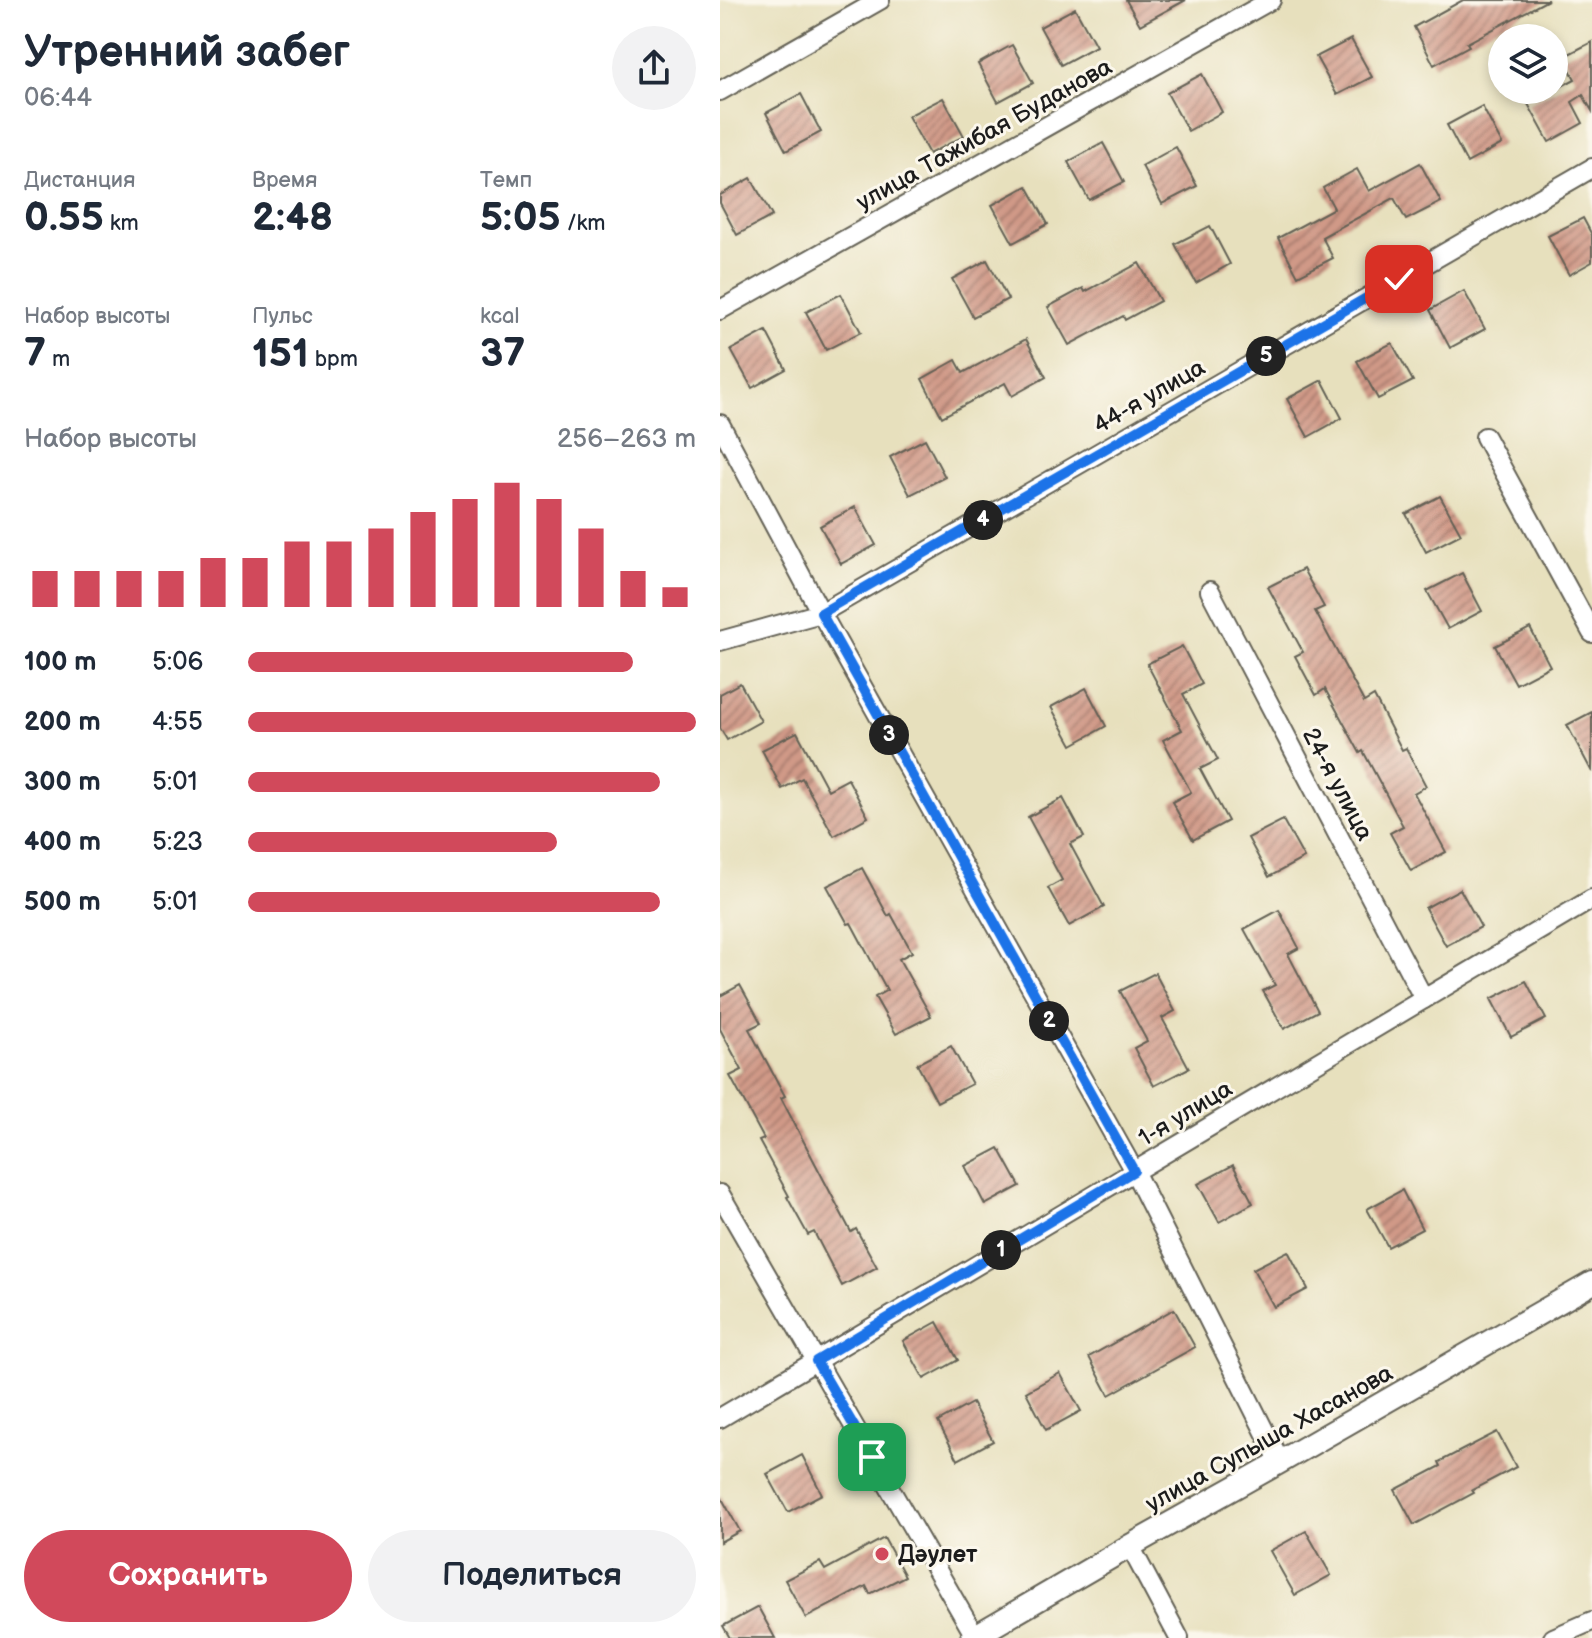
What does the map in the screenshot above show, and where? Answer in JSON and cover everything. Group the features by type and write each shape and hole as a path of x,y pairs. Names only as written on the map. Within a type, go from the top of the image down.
{"street":[{"path":"720,91 879,0"},
{"name":"улица Тажибая Буданова","path":"720,310 1271,0"},
{"name":"44-я улица","path":"720,641 821,613 1592,168"},
{"path":"720,424 821,613 1134,1171 1280,1462"},
{"path":"1485,437 1592,633"},
{"name":"24-я улица","path":"1210,591 1424,999"},
{"name":"1-я улица","path":"720,1418 1592,899"},
{"path":"720,1194 974,1637"},
{"name":"улица Супыша Хасанова","path":"974,1637 1592,1283"},
{"path":"1130,1546 1179,1638"},
{"path":"1553,1638 1592,1621"}],"building":[{"path":"1126,0 1186,0 1140,25"},
{"path":"1463,0 1548,0 1503,24 1488,24 1488,32 1434,65 1414,27"},
{"path":"1075,8 1096,46 1061,65 1040,27"},
{"path":"1351,39 1372,77 1337,95 1316,57"},
{"path":"1592,42 1592,111 1583,95 1572,102 1583,123 1549,142 1528,104 1568,104 1568,83 1575,79 1568,66 1568,54"},
{"path":"1012,45 1033,83 998,102 978,64"},
{"path":"1202,74 1222,112 1188,131 1167,93"},
{"path":"801,94 821,132 786,151 766,113"},
{"path":"943,98 964,136 929,154 908,116"},
{"path":"1482,106 1502,144 1467,163 1447,125"},
{"path":"1103,143 1124,182 1089,200 1068,162"},
{"path":"1176,147 1197,186 1162,204 1142,166"},
{"path":"1420,163 1441,202 1406,220 1394,198 1322,237 1333,258 1298,276 1278,238 1334,208 1323,188 1357,169 1369,191"},
{"path":"751,178 772,216 737,235 720,203 720,195"},
{"path":"1027,186 1048,224 1013,243 992,205"},
{"path":"1583,218 1592,235 1592,262 1569,275 1548,236"},
{"path":"1210,226 1230,264 1196,283 1175,244"},
{"path":"987,260 1008,299 973,317 952,279"},
{"path":"1139,263 1160,301 1125,320 1123,316 1069,345 1048,307 1083,288 1085,292"},
{"path":"1464,291 1485,329 1450,348 1430,310"},
{"path":"841,294 861,332 826,350 806,312"},
{"path":"766,331 786,369 752,388 731,350"},
{"path":"1026,339 1046,377 1012,396 1005,383 942,417 922,379 956,360 963,373"},
{"path":"1392,343 1413,381 1378,399 1357,361"},
{"path":"1322,380 1342,418 1308,437 1287,399"},
{"path":"925,439 945,477 910,495 890,457"},
{"path":"1440,496 1461,534 1426,552 1406,514"},
{"path":"855,507 876,545 841,564 820,526"},
{"path":"1303,569 1324,607 1315,611 1364,702 1374,696 1402,750 1406,748 1426,786 1414,793 1446,852 1411,871 1390,833 1403,826 1325,689 1316,695 1295,656 1303,652 1268,587"},
{"path":"1462,573 1482,611 1448,629 1427,591"},
{"path":"1530,628 1550,666 1516,684 1495,646"},
{"path":"1182,646 1202,684 1183,694 1218,760 1200,769 1228,821 1193,840 1172,802 1191,792 1163,740 1182,730 1147,664"},
{"path":"740,683 761,721 727,740 720,728 720,694"},
{"path":"1086,688 1106,726 1072,745 1051,707"},
{"path":"1592,712 1592,772 1567,725"},
{"path":"797,732 828,790 848,779 868,817 834,836 802,778 782,789 762,750"},
{"path":"1063,798 1084,837 1070,844 1104,907 1069,926 1048,888 1062,880 1028,817"},
{"path":"1283,820 1304,858 1269,877 1248,838"},
{"path":"862,868 912,952 899,959 931,1016 896,1034 875,997 887,990 827,886"},
{"path":"1460,889 1481,927 1446,946 1425,908"},
{"path":"1279,910 1299,948 1288,954 1318,1011 1284,1029 1263,991 1275,985 1244,929"},
{"path":"1155,973 1175,1011 1162,1018 1189,1068 1154,1086 1134,1048 1147,1041 1120,991"},
{"path":"1526,981 1546,1019 1511,1037 1491,999"},
{"path":"740,985 761,1023 749,1029 785,1096 781,1098 851,1232 856,1229 877,1267 842,1286 814,1232 808,1235 787,1197 759,1141 764,1139 730,1076 742,1070 720,1029 720,996"},
{"path":"951,1046 972,1084 937,1102 917,1064"},
{"path":"999,1148 1020,1186 985,1205 965,1166"},
{"path":"1233,1165 1253,1203 1219,1222 1198,1184"},
{"path":"1402,1190 1422,1229 1388,1247 1367,1209"},
{"path":"1288,1251 1308,1289 1274,1307 1253,1269"},
{"path":"1174,1309 1195,1347 1109,1395 1089,1357"},
{"path":"937,1322 958,1360 924,1379 903,1341"},
{"path":"1060,1373 1081,1411 1046,1430 1026,1392"},
{"path":"972,1403 993,1441 958,1460 938,1422"},
{"path":"1497,1432 1516,1467 1414,1525 1395,1490 1441,1466 1439,1462"},
{"path":"802,1455 822,1494 788,1512 767,1474"},
{"path":"720,1495 740,1531 720,1542"},
{"path":"1306,1531 1331,1575 1295,1595 1270,1551"},
{"path":"884,1538 905,1576 870,1594 866,1586 806,1618 785,1580 820,1562 825,1570"},
{"path":"758,1607 775,1638 730,1638 723,1626"}],"place":[{"name":"Дәулет","path":"882,1554"}],"route":[{"path":"872,1457 816,1361 1134,1171 821,613 1399,279"}]}
